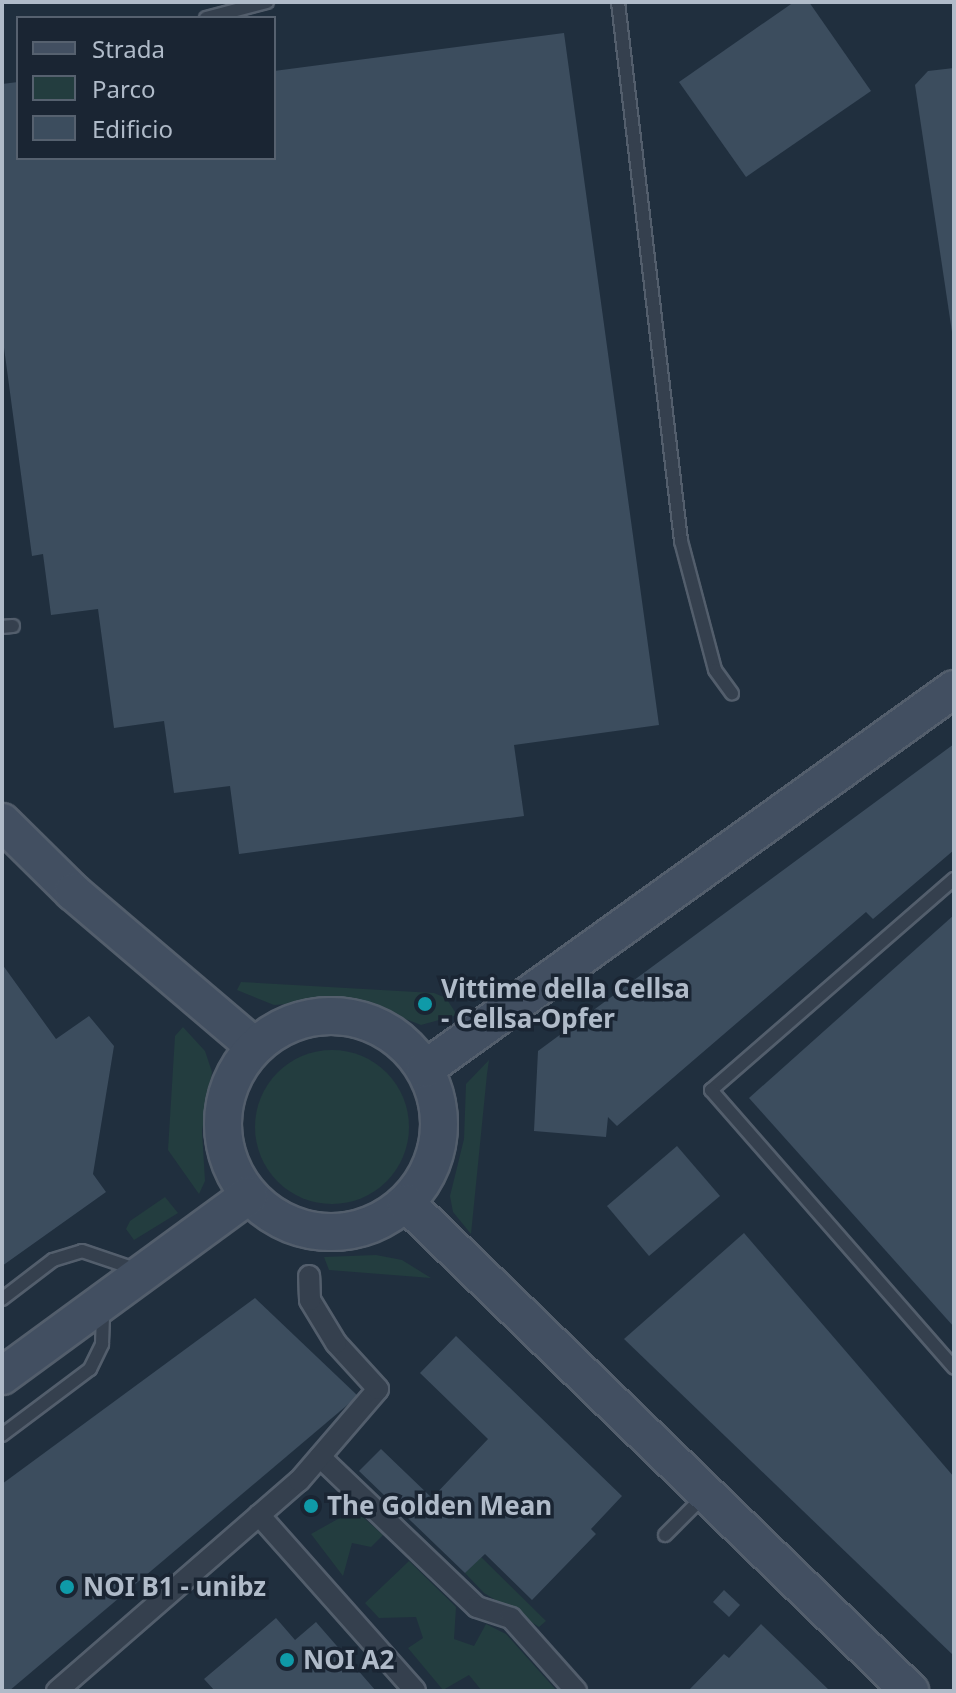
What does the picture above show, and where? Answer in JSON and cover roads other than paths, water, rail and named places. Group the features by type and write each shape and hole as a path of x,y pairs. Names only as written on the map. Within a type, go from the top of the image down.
{"main road":[{"path":"425,1069 954,689"},
{"path":"2,822 73,892 254,1046"},
{"path":"325,1015 364,1020 399,1039 425,1069 438,1103 439,1139 428,1174 406,1203 369,1226 326,1232 283,1221 249,1195 231,1167 222,1136 224,1103 235,1072 254,1046 287,1024 325,1015"},
{"path":"2,1376 249,1195"},
{"path":"406,1203 910,1691"}],"street":[{"path":"57,1691 259,1515 320,1457 378,1389 336,1343 310,1300 309,1276"},
{"path":"320,1457 477,1607 511,1618 576,1691"},
{"path":"259,1515 415,1691"}],"lane":[{"path":"214,16 267,2"},
{"path":"618,2 681,541 715,670 732,693"},
{"path":"954,879 711,1090 954,1368"},
{"path":"2,1299 53,1260 82,1251 145,1272"},
{"path":"2,1435 90,1369 102,1344 100,1320 108,1301"},
{"path":"665,1535 705,1494"}],"place":[{"name":"Vittime della Cellsa - Cellsa-Opfer","path":"425,1004"},
{"name":"The Golden Mean","path":"311,1506"},
{"name":"NOI B1 - unibz","path":"67,1587"},
{"name":"NOI A2","path":"287,1660"}]}
